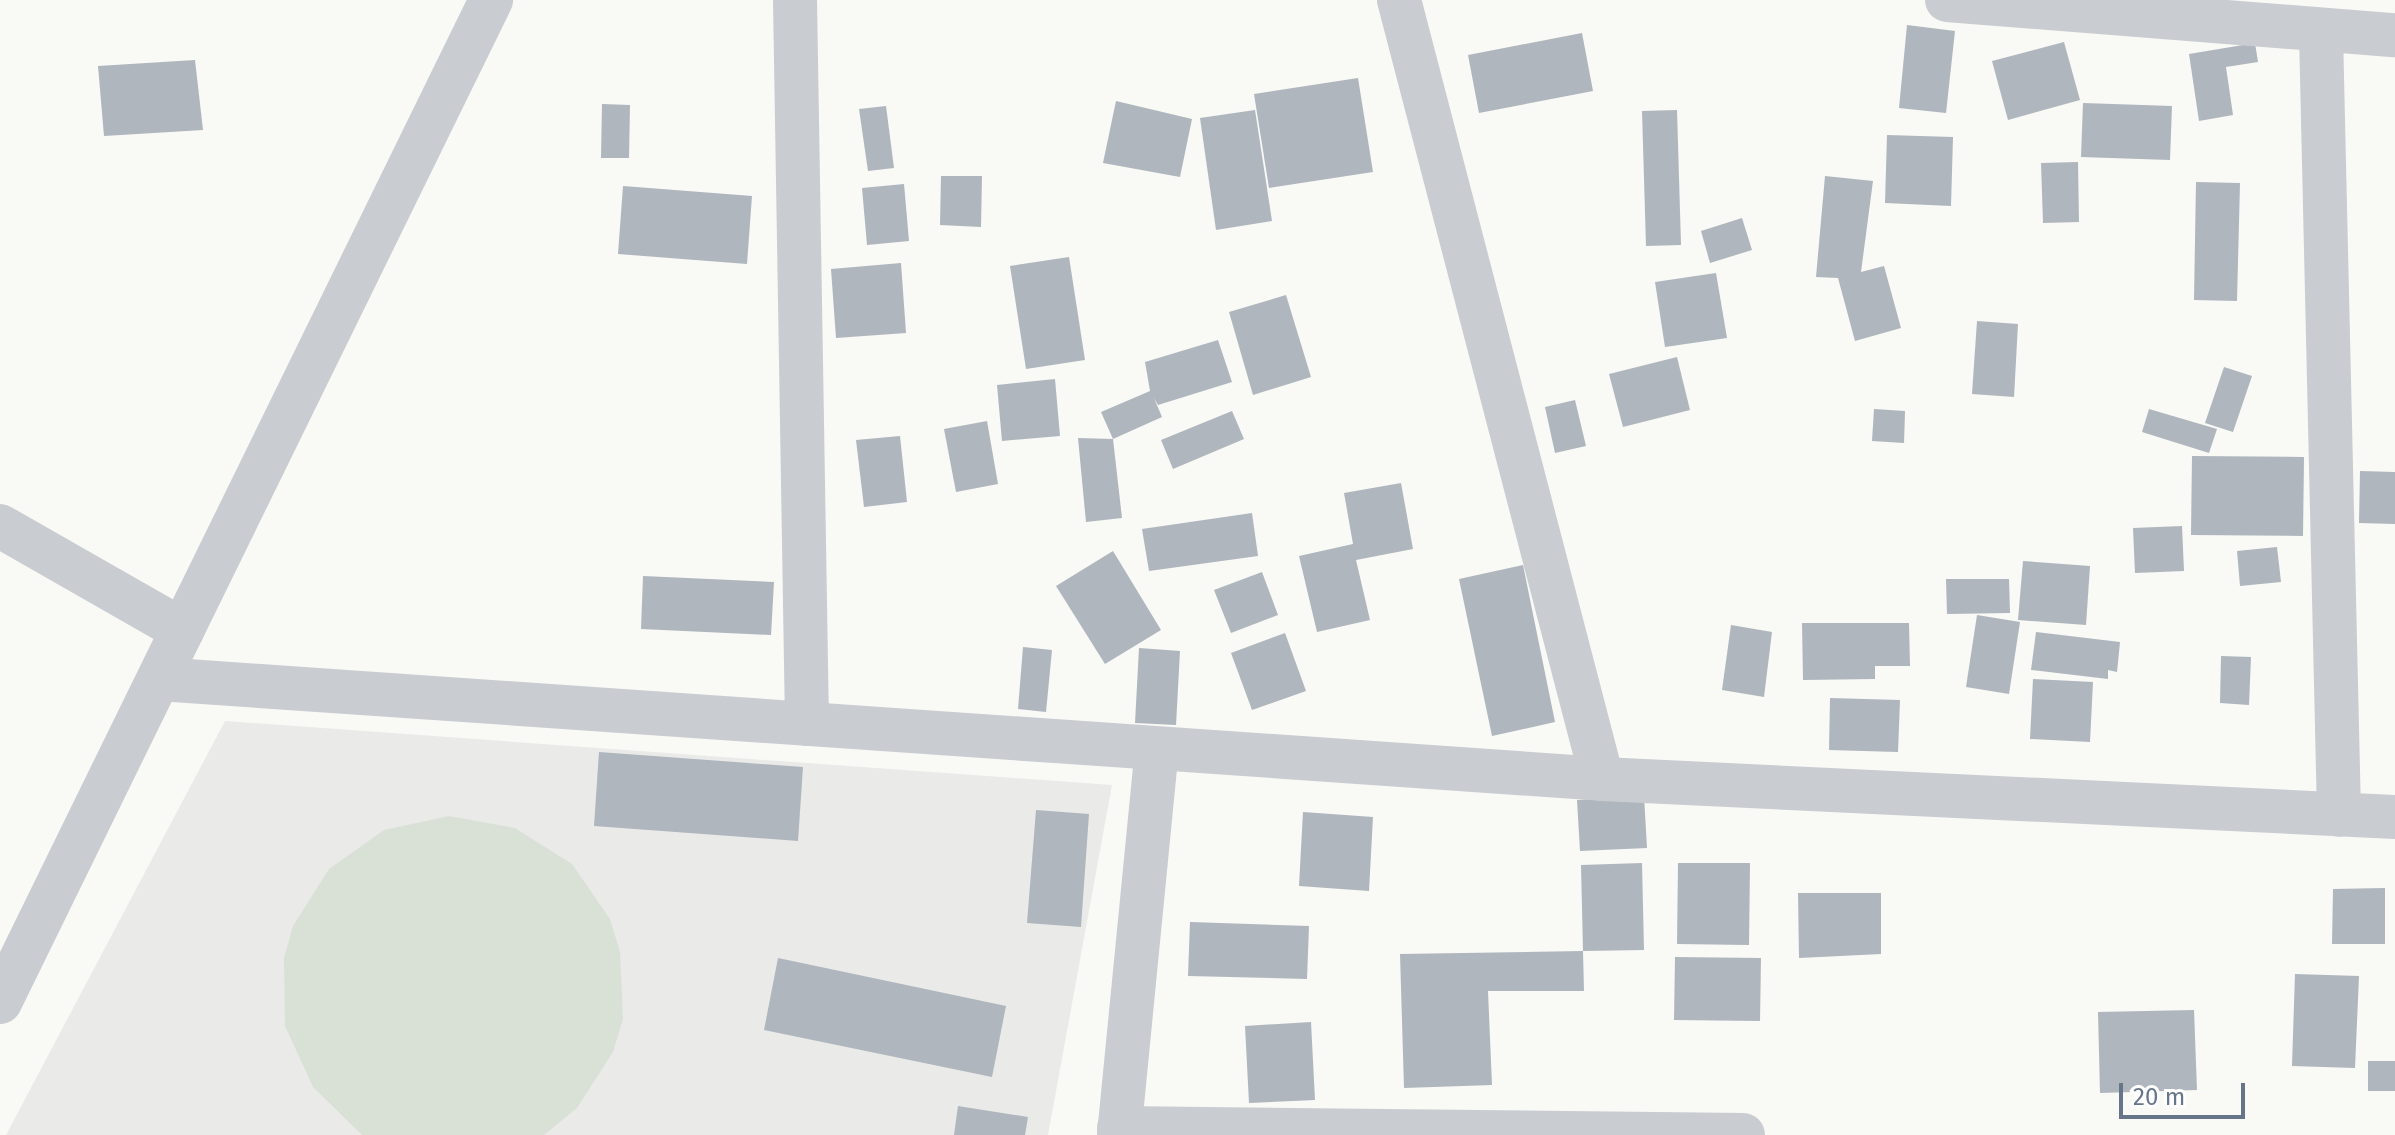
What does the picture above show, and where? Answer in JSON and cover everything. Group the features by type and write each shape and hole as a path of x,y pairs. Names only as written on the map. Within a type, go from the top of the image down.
{"street":[{"path":"0,1002 491,0"},
{"path":"795,0 807,724"},
{"path":"1399,0 1602,779"},
{"path":"1947,0 2321,33 2395,35"},
{"path":"2321,33 2339,815"},
{"path":"0,526 182,630"},
{"path":"159,679 1602,779 2395,817"},
{"path":"1157,749 1119,1131 1743,1135"}],"shaded area":[{"path":"225,721 1112,785 1048,1135 6,1135"},
{"path":"449,816 515,828 572,864 610,919 620,952 623,1019 613,1052 577,1108 544,1135 362,1135 313,1087 285,1026 284,958 293,926 329,869 384,830"}],"building":[{"path":"1907,25 1955,31 1946,113 1899,108"},
{"path":"1582,33 1593,91 1479,113 1468,55"},
{"path":"2064,42 2080,100 2008,120 1992,61"},
{"path":"2255,43 2258,62 2226,67 2233,115 2199,121 2189,54"},
{"path":"195,60 203,130 104,136 98,66"},
{"path":"1358,78 1373,172 1269,188 1254,94"},
{"path":"1116,101 1192,119 1180,177 1103,163"},
{"path":"2083,103 2172,106 2170,160 2081,157"},
{"path":"602,104 630,105 629,158 601,158"},
{"path":"886,106 894,168 868,171 859,109"},
{"path":"1255,110 1272,221 1216,230 1200,118"},
{"path":"1677,110 1681,245 1646,246 1642,111"},
{"path":"1887,135 1953,137 1951,206 1885,203"},
{"path":"2078,162 2079,222 2043,223 2041,163"},
{"path":"941,176 982,176 981,227 940,225"},
{"path":"1825,176 1873,181 1861,272 1884,266 1901,328 1855,341 1838,278 1816,277"},
{"path":"2196,182 2240,183 2237,301 2194,300"},
{"path":"904,184 909,241 867,245 862,188"},
{"path":"623,186 752,196 747,264 618,254"},
{"path":"1742,218 1752,250 1710,263 1701,231"},
{"path":"1069,257 1085,360 1026,369 1010,266"},
{"path":"901,263 906,333 836,338 831,269"},
{"path":"1716,273 1727,338 1665,347 1655,282"},
{"path":"1286,295 1311,377 1253,395 1229,312"},
{"path":"1977,321 2018,324 2014,397 1972,394"},
{"path":"1218,340 1232,382 1158,405 1154,398 1162,417 1113,439 1101,412 1150,391 1145,362"},
{"path":"1677,357 1690,410 1623,427 1609,374"},
{"path":"2224,367 2252,376 2233,432 2205,423"},
{"path":"1055,379 1060,436 1002,441 997,385"},
{"path":"1575,400 1586,446 1555,453 1545,407"},
{"path":"1874,409 1905,411 1904,443 1872,441"},
{"path":"2149,409 2217,429 2209,453 2142,432"},
{"path":"1232,411 1244,439 1173,469 1161,440"},
{"path":"987,421 998,484 956,492 944,429"},
{"path":"900,436 907,502 864,507 856,440"},
{"path":"1078,438 1113,439 1122,518 1086,522"},
{"path":"2192,456 2304,457 2303,536 2191,535"},
{"path":"2360,471 2395,472 2395,524 2359,523"},
{"path":"1401,483 1413,549 1356,560 1370,620 1317,632 1299,556 1353,544 1344,493"},
{"path":"1252,513 1258,556 1149,571 1142,529"},
{"path":"2182,526 2184,571 2135,573 2133,528"},
{"path":"2277,547 2281,582 2240,586 2237,551"},
{"path":"1113,551 1161,630 1105,664 1056,586"},
{"path":"2023,561 2090,566 2086,625 2018,620"},
{"path":"1523,565 1555,722 1492,736 1459,579"},
{"path":"1262,572 1278,615 1231,633 1214,590"},
{"path":"643,576 774,582 771,635 641,629"},
{"path":"1946,579 2009,579 2010,613 1947,614"},
{"path":"1977,615 2020,622 2009,694 1966,687"},
{"path":"1802,623 1909,623 1910,666 1875,666 1875,679 1803,680"},
{"path":"1731,625 1772,632 1764,697 1722,690"},
{"path":"2036,632 2120,642 2117,672 2108,670 2108,679 2031,670"},
{"path":"1285,633 1306,691 1252,710 1231,653"},
{"path":"1023,647 1052,650 1046,712 1018,709"},
{"path":"1139,648 1180,651 1176,725 1135,723"},
{"path":"2221,656 2251,657 2249,705 2220,703"},
{"path":"2033,679 2093,682 2090,742 2030,739"},
{"path":"1830,698 1900,700 1898,752 1829,750"},
{"path":"599,752 803,767 798,841 594,826"},
{"path":"1644,796 1647,848 1580,851 1577,800"},
{"path":"1036,810 1089,814 1081,927 1027,923"},
{"path":"1303,812 1373,817 1369,891 1299,886"},
{"path":"1642,863 1644,950 1583,951 1581,865"},
{"path":"1678,863 1750,863 1749,945 1677,944"},
{"path":"2385,888 2385,944 2332,944 2333,889"},
{"path":"1798,893 1881,893 1881,954 1799,958"},
{"path":"1190,922 1309,926 1307,979 1188,976"},
{"path":"1583,951 1584,991 1488,991 1492,1085 1404,1088 1400,954"},
{"path":"1675,957 1761,958 1760,1021 1674,1020"},
{"path":"778,958 1006,1006 992,1077 764,1030"},
{"path":"2295,974 2359,976 2355,1068 2292,1066"},
{"path":"2194,1010 2197,1090 2100,1093 2098,1012"},
{"path":"1311,1022 1315,1100 1249,1103 1245,1026"},
{"path":"2368,1061 2395,1061 2395,1091 2368,1091"},
{"path":"958,1106 1028,1117 1025,1135 954,1135"}]}
